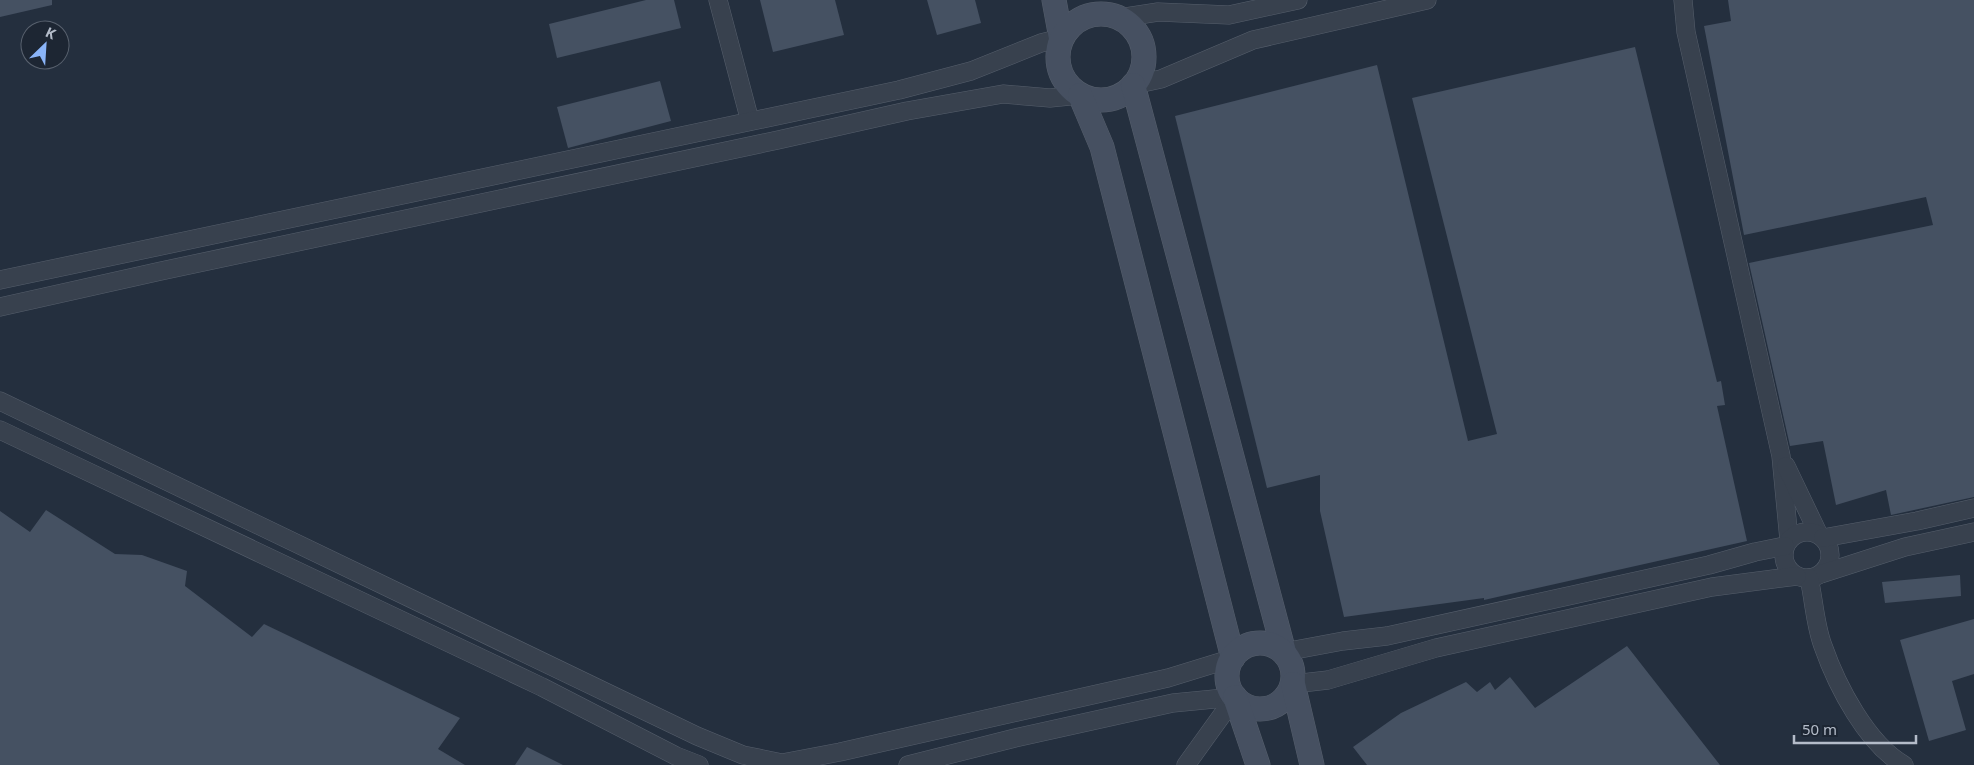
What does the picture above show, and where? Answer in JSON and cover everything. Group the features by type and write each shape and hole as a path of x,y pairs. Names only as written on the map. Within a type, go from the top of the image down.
{"street":[{"path":"718,0 750,121"},
{"path":"1054,0 1061,38 1058,66 1064,80 1080,95 1102,147 1233,658"},
{"path":"0,280 899,90 971,71 1041,43 1061,38 1071,25 1089,15 1106,14 1116,9 1229,15 1298,0"},
{"path":"1133,85 1161,79 1253,40 1427,0"},
{"path":"1671,0 1686,32"},
{"path":"1684,0 1686,32 1781,456 1787,543 1783,553 1786,566 1809,576"},
{"path":"0,307 778,140 907,110 1003,94 1050,98 1080,95 1104,100 1122,94 1133,85 1141,73 1144,58 1142,46 1136,32 1116,9"},
{"path":"1133,85 1284,652 1292,665 1293,684 1312,765"},
{"path":"0,401 697,736 743,755 782,763 805,762 840,752 1168,678 1233,658"},
{"path":"0,430 542,687 676,756 699,765"},
{"path":"1781,456 1821,537 1828,545 1830,560 1809,576"},
{"path":"1293,684 1281,702 1266,708 1254,708 1244,705 1229,688 1227,676 1229,665 1244,646 1258,642 1274,645 1284,652 1342,641 1387,636 1709,565 1787,543 1800,532 1806,531 1821,537 1917,521 1974,508"},
{"path":"1293,684 1328,680 1436,648 1703,589 1809,576 1905,547 1974,532"},
{"path":"1809,576 1822,646 1851,710 1890,757 1904,765"},
{"path":"908,765 1016,738 1172,703 1235,697"},
{"path":"1186,765 1235,697"},
{"path":"1235,697 1258,765"}],"building":[{"path":"0,0 52,0 52,5 0,17"},
{"path":"646,0 674,0 681,28 557,58 549,24"},
{"path":"760,0 835,0 844,35 773,52"},
{"path":"927,0 975,0 981,23 937,35"},
{"path":"1728,0 1974,0 1974,497 1891,515 1886,490 1836,505 1823,441 1790,446 1749,263 1933,225 1926,197 1744,235 1704,26 1731,21"},
{"path":"1635,47 1717,382 1721,381 1725,405 1717,406 1747,541 1484,600 1484,598 1344,617 1320,511 1320,475 1267,488 1175,116 1377,65 1468,441 1497,434 1412,98"},
{"path":"660,81 671,121 568,148 557,107"},
{"path":"46,510 115,554 142,555 187,571 185,586 252,637 264,624 460,718 438,749 465,765 0,765 0,511 30,532"},
{"path":"1960,575 1961,596 1885,603 1882,582"},
{"path":"1974,619 1974,674 1952,681 1966,730 1929,741 1900,640"},
{"path":"1627,646 1720,765 1367,765 1353,747 1401,713 1466,682 1477,692 1490,682 1495,690 1510,677 1535,708"},
{"path":"527,747 563,765 515,765"}]}
